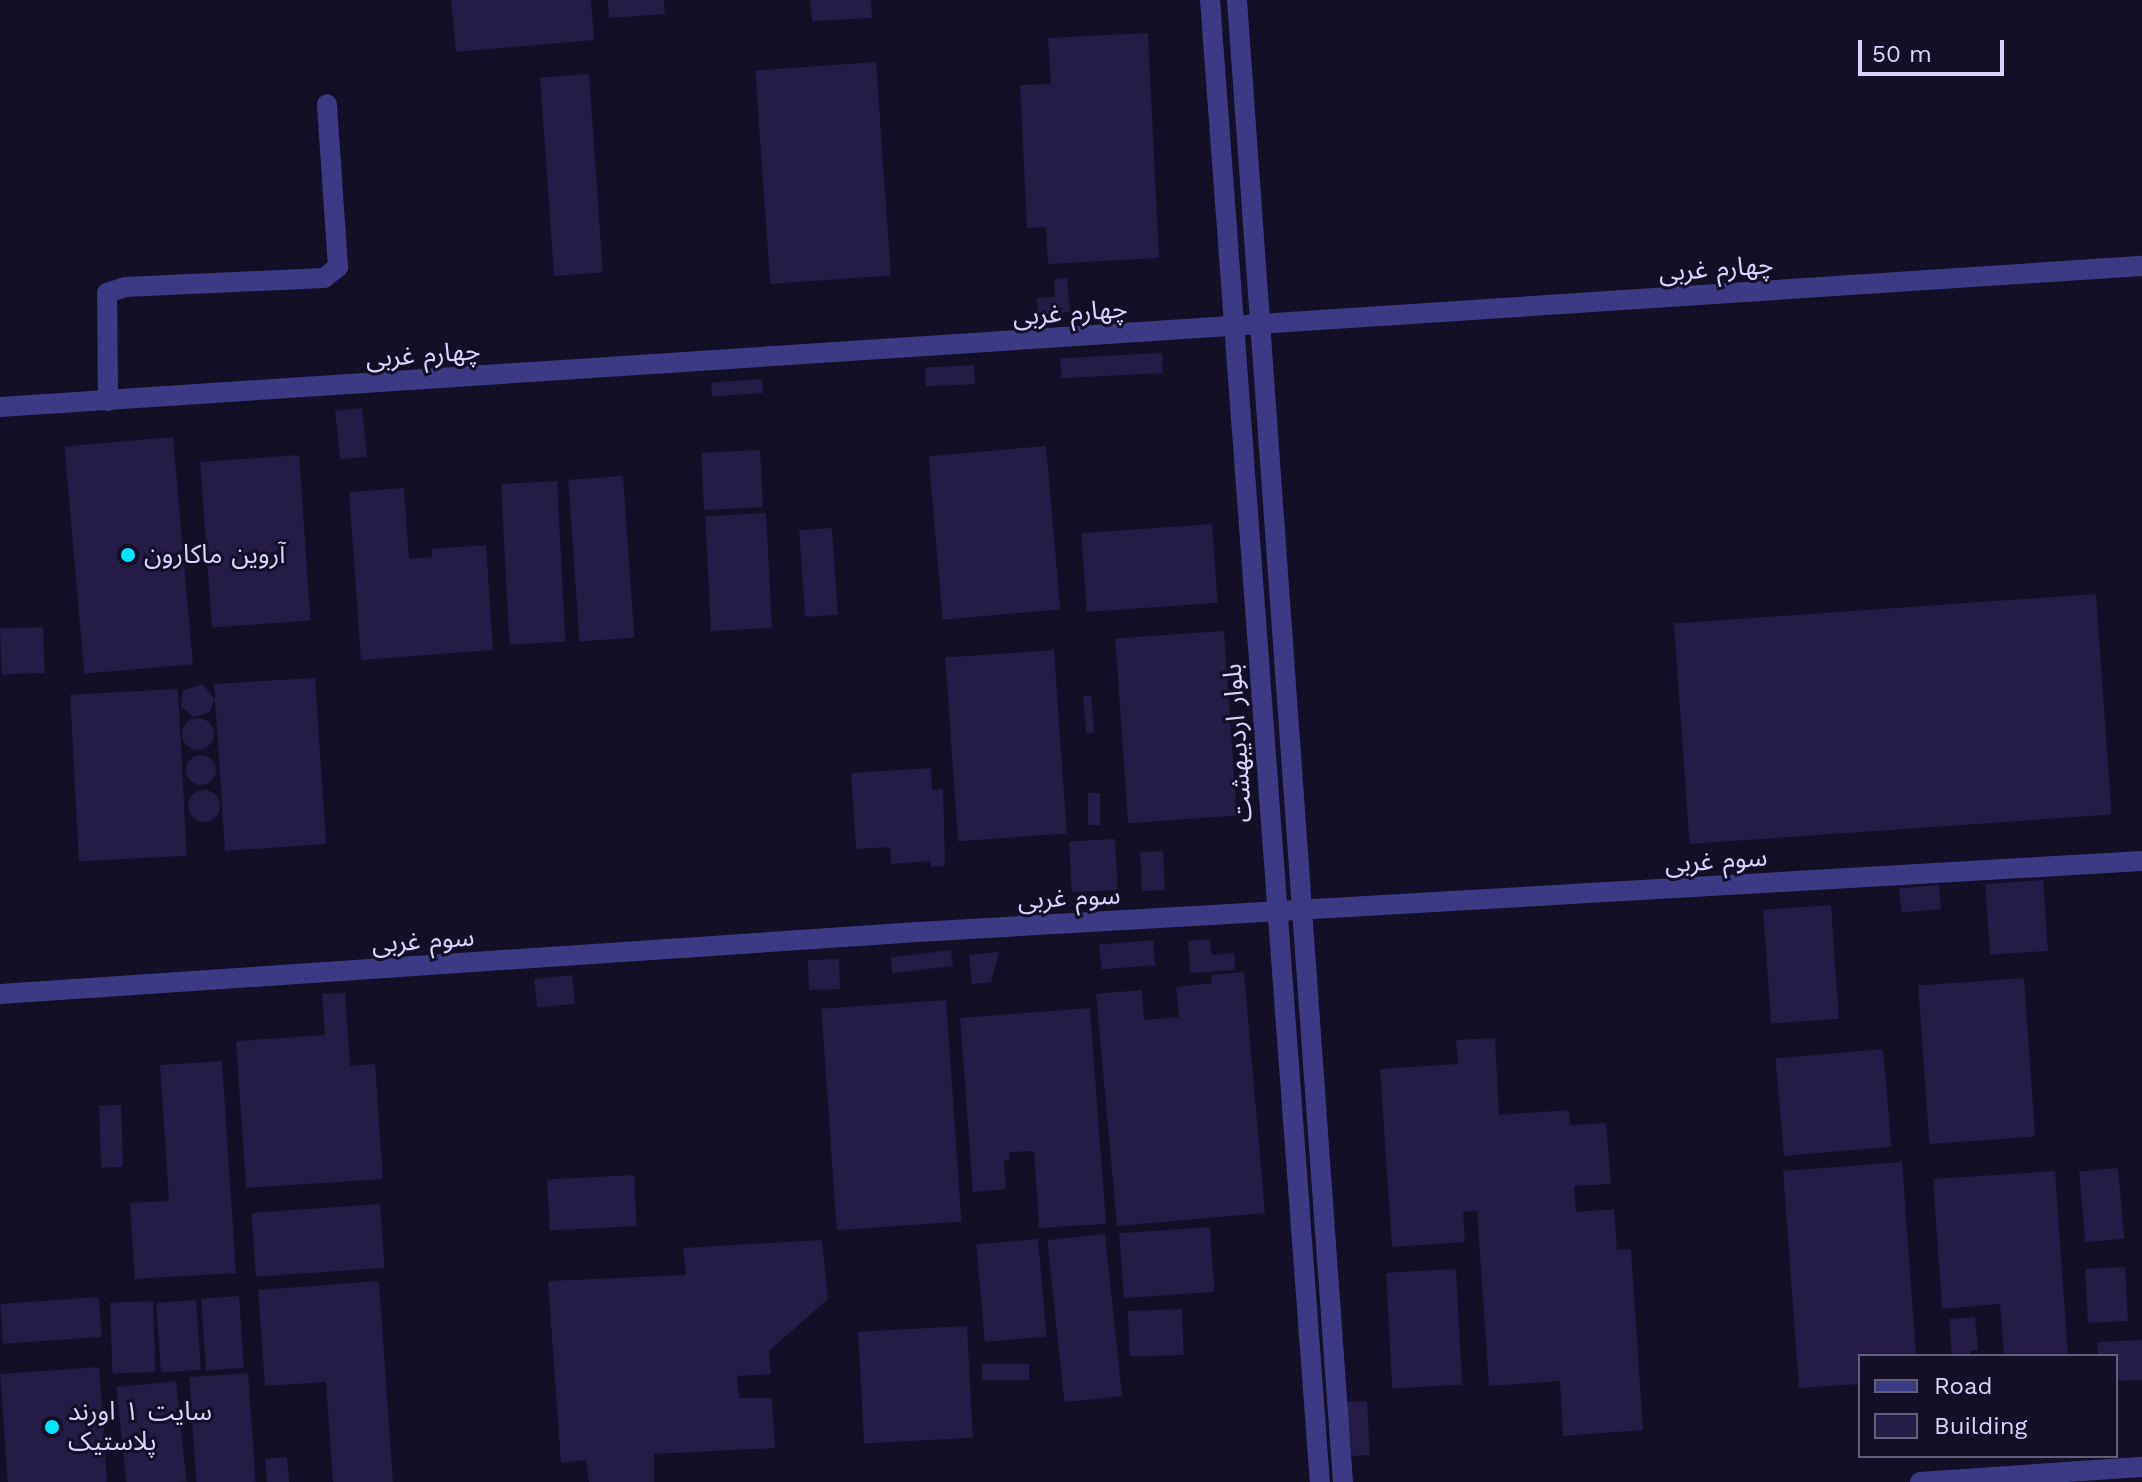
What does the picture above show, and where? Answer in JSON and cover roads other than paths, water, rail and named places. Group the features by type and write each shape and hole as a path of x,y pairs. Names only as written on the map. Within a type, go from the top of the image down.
{"street":[{"name":"بلوار اردیبهشت","path":"1210,0 1275,914 1320,1482"},
{"name":"بلوار اردیبهشت","path":"1237,0 1343,1482"},
{"path":"108,401 104,306 113,290 324,278 338,267 327,104"},
{"name":"چهارم غربی","path":"0,407 1232,330 2142,266"},
{"name":"سوم غربی","path":"0,994 918,932 1301,913 2142,861"},
{"path":"1920,1482 2142,1467"}],"place":[{"name":"آروین ماکارون","path":"128,555"},
{"name":"سایت ۱ اورند پلاستیک","path":"52,1427"}]}
